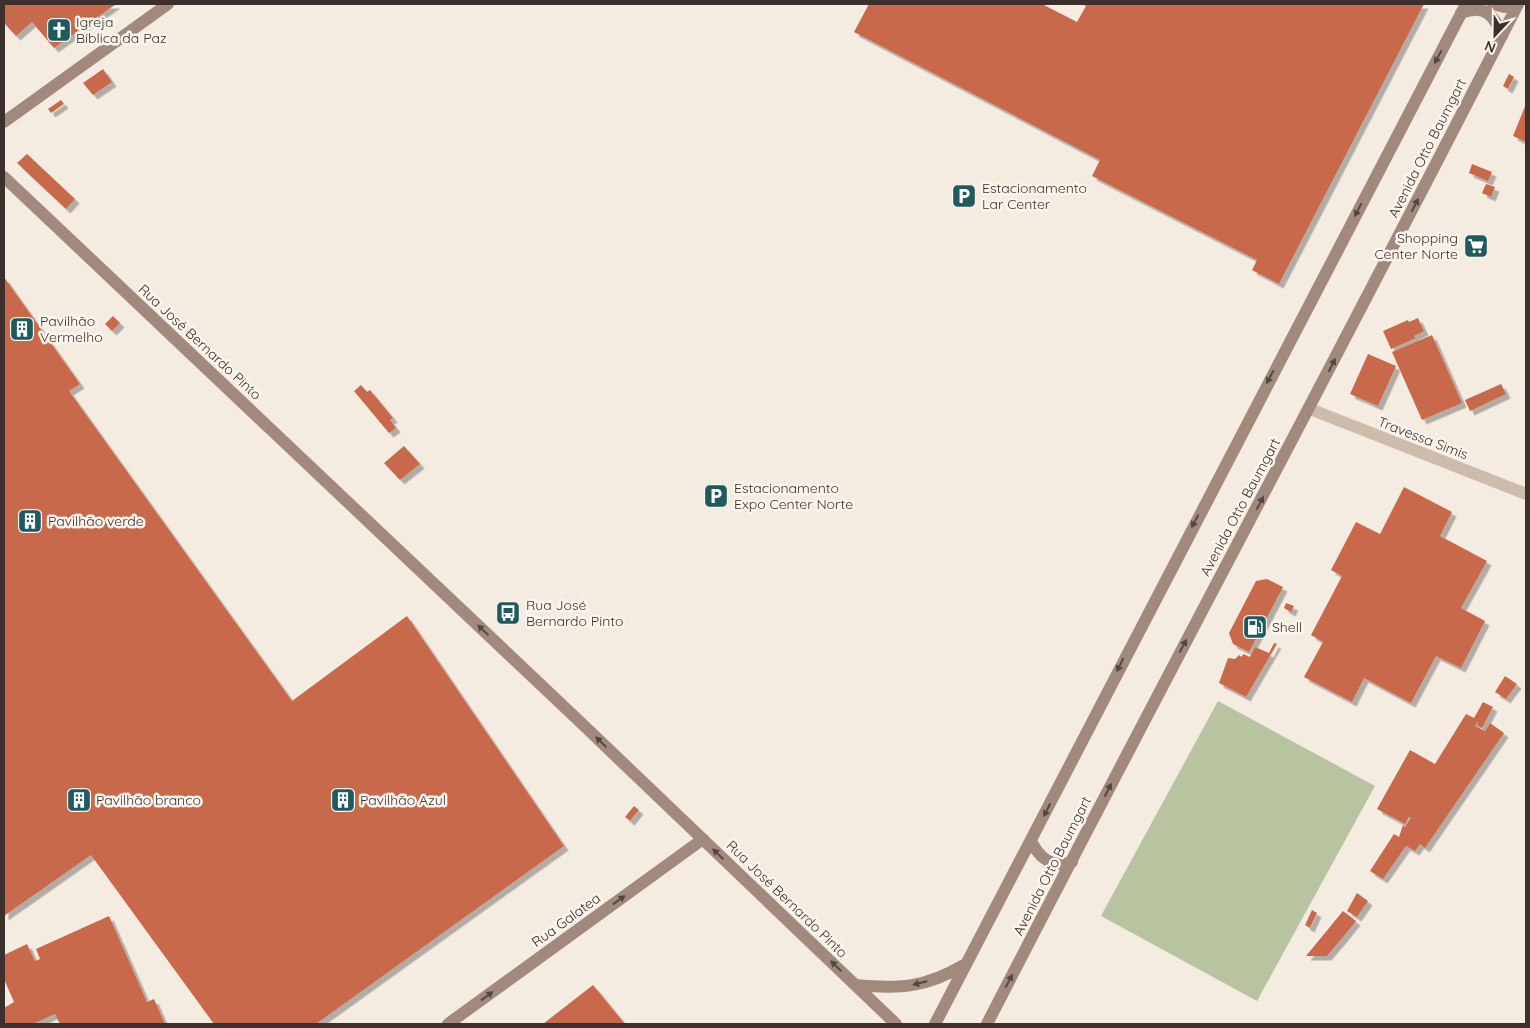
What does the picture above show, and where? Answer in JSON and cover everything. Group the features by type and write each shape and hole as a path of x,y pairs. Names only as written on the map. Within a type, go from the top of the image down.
{"main road":[{"path":"4,122 168,4"},
{"path":"1493,4 1504,6 1513,4"},
{"name":"Avenida Otto Baumgart","path":"987,1024 1168,675 1310,409 1518,4"},
{"path":"935,1024 964,965 1031,841 1138,631 1463,9 1473,8 1488,12 1496,20 1502,36"},
{"name":"Rua José Bernardo Pinto","path":"4,177 896,1024"},
{"name":"Rua Galatea","path":"448,1024 703,839"},
{"path":"1031,841 1037,853 1049,862 1061,865 1072,862"},
{"path":"855,985 895,988 920,984 945,976 964,965"}],"street":[{"name":"Travessa Simis","path":"1310,409 1526,494"}],"green space":[{"path":"1218,701 1375,786 1257,1001 1101,916"}],"building":[{"name":"Igreja Bíblica da Paz","path":"4,4 116,4 54,48 32,22 16,36 4,23"},
{"path":"869,4 1042,4 1077,22 1086,6 1082,4 1424,4 1279,284 1252,270 1257,260 1092,176 1100,160 854,32"},
{"path":"103,69 112,82 93,95 83,83"},
{"path":"1509,74 1514,77 1508,89 1503,86"},
{"path":"61,100 64,104 51,113 48,109"},
{"path":"1526,104 1526,142 1513,136"},
{"path":"27,154 75,199 66,209 17,163"},
{"path":"1472,164 1492,172 1488,181 1469,173"},
{"path":"1486,184 1495,187 1491,197 1482,193"},
{"path":"4,277 80,384 69,391 292,701 407,616 564,846 316,1024 214,1024 91,855 4,916"},
{"path":"113,316 120,323 112,331 105,324"},
{"path":"1418,318 1424,331 1414,336 1416,338 1391,349 1383,331 1408,320 1409,322"},
{"path":"1432,335 1462,403 1422,420 1392,352"},
{"path":"1368,354 1396,366 1378,406 1350,394"},
{"path":"1501,384 1506,394 1470,411 1465,400"},
{"path":"361,385 367,392 370,390 393,418 390,420 396,428 389,433 354,391"},
{"path":"404,446 420,464 400,480 384,463"},
{"path":"1404,487 1452,512 1440,536 1487,561 1461,608 1485,621 1461,668 1436,656 1411,703 1364,678 1352,702 1304,677 1323,642 1311,635 1342,576 1331,570 1356,522 1380,534"},
{"path":"1267,579 1283,587 1249,652 1233,644 1229,633 1256,581"},
{"path":"1286,603 1294,606 1291,612 1284,608"},
{"path":"1274,643 1277,644 1246,697 1219,683 1228,658 1235,659 1239,655 1242,657 1243,654 1250,657 1255,647 1269,653"},
{"path":"1505,676 1517,684 1506,699 1495,692"},
{"path":"1483,702 1493,707 1482,728 1477,725 1478,721 1475,726 1485,731 1490,723 1504,733 1425,848 1420,844 1415,851 1406,846 1383,879 1370,871 1394,834 1399,837 1403,825 1405,827 1411,818 1409,817 1405,824 1377,809 1410,750 1435,764 1466,714 1474,718"},
{"path":"634,806 639,810 630,821 625,817"},
{"path":"1357,893 1368,901 1357,917 1347,911"},
{"path":"1312,910 1317,913 1310,928 1305,925"},
{"path":"1343,911 1356,921 1344,936 1327,956 1306,956"},
{"path":"109,916 147,1002 154,999 165,1024 60,1024 55,1014 33,1024 4,1024 4,1008 14,1002 4,979 4,955 27,944 35,961 40,959 36,949"},
{"path":"593,985 625,1024 543,1024"}],"place":[{"name":"Igreja Bíblica da Paz","path":"59,30"},
{"name":"Estacionamento Lar Center","path":"964,196"},
{"name":"Shopping Center Norte","path":"1476,246"},
{"name":"Pavilhão Vermelho","path":"22,329"},
{"name":"Estacionamento Expo Center Norte","path":"716,496"},
{"name":"Pavilhão verde","path":"30,521"},
{"name":"Rua José Bernardo Pinto","path":"508,613"},
{"name":"Shell","path":"1255,627"},
{"name":"Pavilhão branco","path":"79,800"},
{"name":"Pavilhão Azul","path":"343,800"}]}
